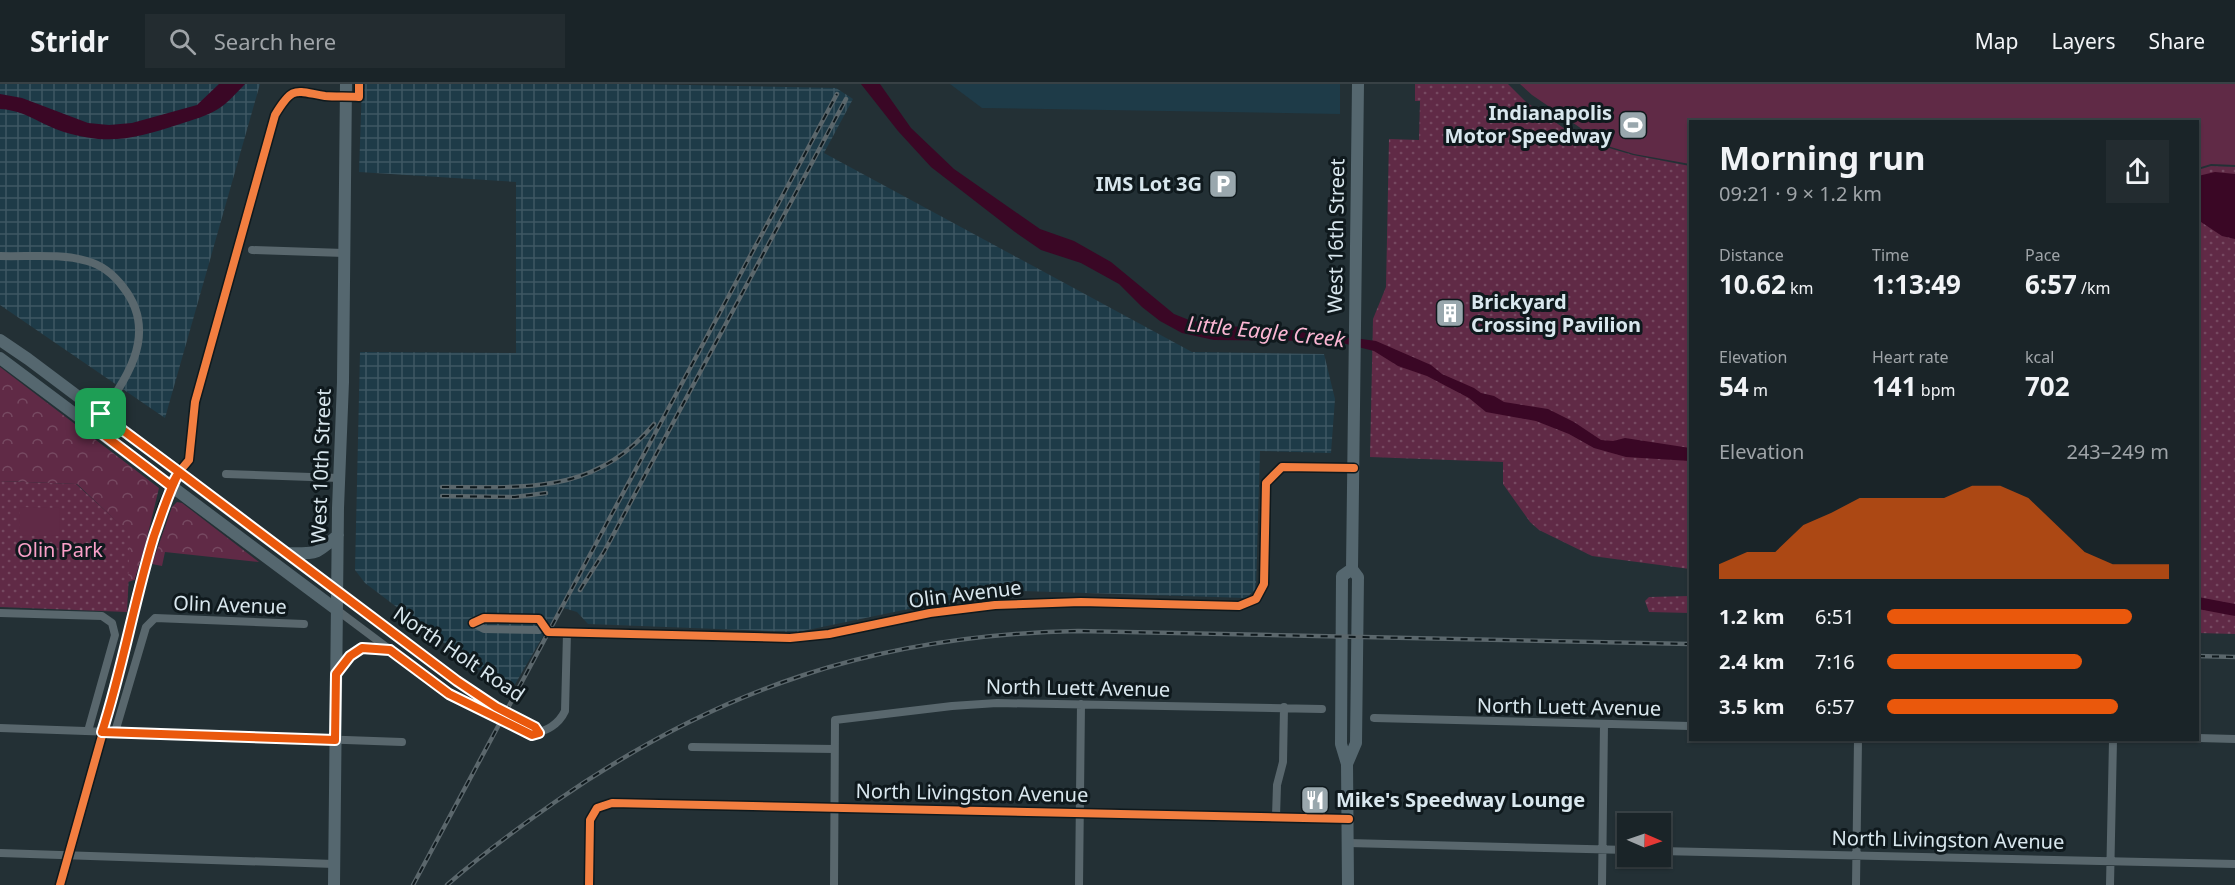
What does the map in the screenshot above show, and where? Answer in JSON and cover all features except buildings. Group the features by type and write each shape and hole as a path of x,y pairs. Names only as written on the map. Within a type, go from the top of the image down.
{"main road":[{"name":"West 10th Street","path":"333,885 339,478 343,382 346,84"},
{"name":"West 16th Street","path":"1348,885 1347,764 1355,747 1356,734 1358,577 1352,569 1358,84"},
{"name":"North Holt Road","path":"0,340 337,591"},
{"name":"North Holt Road","path":"0,358 337,610"},
{"path":"286,553 306,555 316,552 338,535"},
{"path":"336,674 350,656 362,648 390,650"}],"street":[{"path":"252,250 344,253"},
{"path":"0,256 61,257 86,261 107,271 128,294 138,317 136,352 123,385 92,426"},
{"name":"Olin Avenue","path":"543,625 539,630 484,629 473,623 484,618 539,619 548,632 802,637 829,634 921,615 995,605 1081,602 1245,605 1256,599 1264,584 1266,483 1282,467 1354,468"},
{"path":"226,474 339,478"},
{"name":"North Holt Road","path":"337,591 464,686 496,707 535,727 539,733 532,735 449,694 337,610"},
{"path":"0,612 102,616 112,623 115,635 88,731"},
{"name":"Olin Avenue","path":"116,732 146,627 155,618 304,624"},
{"path":"539,733 556,724 565,711 567,633"},
{"name":"North Luett Avenue","path":"834,749 835,720 968,704 1322,709"},
{"path":"1079,885 1081,704"},
{"path":"1276,816 1277,785 1283,762 1284,707"},
{"name":"North Luett Avenue","path":"1374,718 1689,726"},
{"path":"1602,885 1604,724"},
{"path":"0,728 402,742"},
{"path":"2199,738 2235,739"},
{"path":"1857,885 1858,741"},
{"path":"2110,885 2113,741"},
{"path":"692,747 834,749 834,885"},
{"name":"North Livingston Avenue","path":"589,885 590,820 596,810 612,803 835,806 1348,819"},
{"path":"1348,843 1617,850"},
{"name":"North Livingston Avenue","path":"1671,851 2235,864"},
{"path":"0,853 334,864"}],"shaded area":[{"path":"0,84 260,84 165,418 0,305"},
{"path":"362,84 639,84 836,88 853,99 824,153 1192,352 1324,354 1335,399 1331,453 1260,451 1256,589 1246,598 1022,591 981,594 798,632 588,624 577,612 560,607 510,693 365,583 355,570 360,352 516,353 516,182 359,172"},
{"path":"950,84 1340,84 1340,114 982,108"}],"green space":[{"path":"1415,84 1508,84 1526,102 1571,133 1571,137 1633,155 1689,166 1689,569 1592,556 1539,530 1530,522 1503,484 1503,462 1370,457 1373,319 1386,287 1389,139 1419,140 1420,101 1415,101"},
{"name":"Indianapolis Motor Speedway","path":"1520,84 2235,84 2235,165 2211,164 2199,168 2199,120 1689,120 1689,164 1634,154 1581,138 1582,129 1532,95"},
{"path":"2211,166 2235,167 2235,634 2199,633 2199,170"},
{"path":"0,367 159,488 137,579 128,582 130,534 77,484 0,481"},
{"name":"Olin Park","path":"0,481 76,484 131,534 127,612 0,607"},
{"path":"177,502 182,503 259,562 165,552 162,566 152,564 172,507"},
{"path":"20,507 60,508 59,536 19,535"},
{"path":"1689,596 1689,613 1649,612 1645,601 1649,597"}],"water":[{"path":"219,84 245,84 225,104 209,114 150,133 123,138 95,139 80,136 56,129 17,112 0,109 0,94 22,98 88,123 109,125 132,123 197,105"},
{"name":"Little Eagle Creek","path":"861,84 880,84 911,128 954,169 1040,229 1074,241 1111,262 1174,314 1213,325 1303,331 1376,341 1431,365 1442,374 1481,393 1494,396 1504,402 1548,409 1574,422 1601,440 1613,441 1625,438 1689,448 1689,461 1626,457 1594,448 1569,434 1536,421 1486,412 1469,398 1427,376 1398,366 1374,351 1334,341 1214,340 1182,333 1160,321 1142,307 1119,284 1081,263 1041,250 1015,232 931,167 898,131"},
{"path":"2215,172 2235,174 2235,239 2222,236 2199,221 2199,176"},
{"path":"2199,597 2235,604 2235,616 2199,609"}],"railway":[{"path":"413,885 837,94"},
{"path":"580,590 604,552 846,99"},
{"path":"442,487 530,486 583,475 608,464 631,447 654,424"},
{"path":"442,496 515,497 546,493"},
{"path":"447,885 555,802 616,762 678,728 740,699 803,675 868,657 935,643 1005,635 1078,631 1689,644"},
{"path":"2199,656 2235,657"}],"cycle path":[{"path":"60,885 114,693 141,578 163,505 179,472 189,460 195,402 275,115 286,99 296,92 359,97 359,84"},
{"path":"473,623 484,618 539,619 548,632 790,638 829,634 930,613 995,605 1081,602 1239,606 1256,599 1264,584 1266,483 1282,467 1354,468"},
{"path":"589,885 590,820 597,808 612,803 1349,819"}],"place":[{"name":"Indianapolis Motor Speedway","path":"1633,125"},
{"name":"IMS Lot 3G","path":"1223,184"},
{"name":"Brickyard Crossing Pavilion","path":"1450,313"},
{"name":"Mike's Speedway Lounge","path":"1315,800"}],"route":[{"path":"101,414 92,426 171,486 179,472 457,681 496,707 535,727 539,733 532,735 449,694 390,650 366,647 350,656 336,674 335,740 102,732 127,643 141,578 163,504 179,472 101,414"}]}
